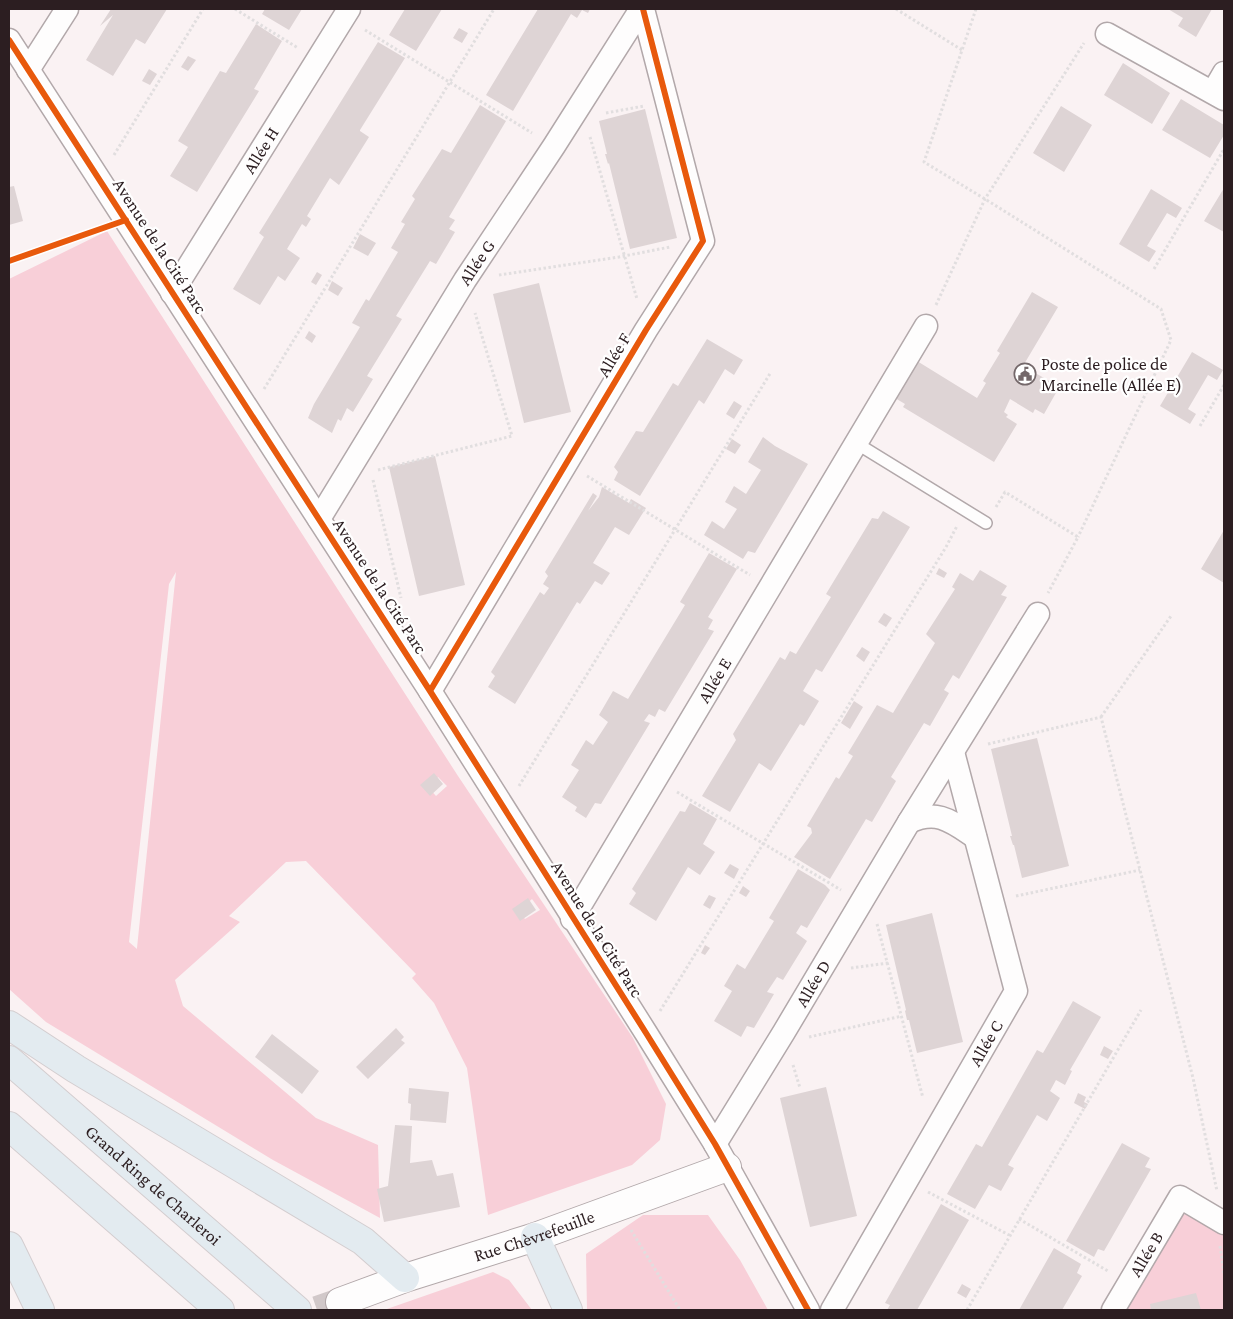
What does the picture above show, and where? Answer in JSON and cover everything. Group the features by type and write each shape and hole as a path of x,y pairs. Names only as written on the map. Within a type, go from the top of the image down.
{"highway":[{"path":"9,1024 76,1069 363,1241 405,1278"},
{"name":"Grand Ring de Charleroi","path":"9,1060 297,1310"},
{"path":"9,1126 215,1306"},
{"path":"536,1237 568,1310"},
{"path":"9,1246 40,1310"}],"street":[{"path":"28,70 67,9"},
{"path":"642,9 703,241"},
{"name":"Allée G","path":"319,519 465,280 642,9"},
{"name":"Allée H","path":"172,293 347,13"},
{"path":"1107,34 1220,88"},
{"name":"Avenue de la Cité Parc","path":"9,40 430,691 572,919 646,1033 721,1155 808,1310"},
{"name":"Allée F","path":"430,691 646,330 703,241"},
{"name":"Allée E","path":"572,919 926,326"},
{"name":"Allée D","path":"721,1155 789,1024 864,895 1038,614"},
{"name":"Allée C","path":"832,1310 1016,991 953,752"},
{"path":"909,822 922,816 936,816 954,823 975,837"},
{"name":"Rue Chèvrefeuille","path":"340,1302 405,1278 536,1237 616,1207 721,1155"},
{"name":"Allée B","path":"1112,1310 1180,1197 1224,1223"}],"lane":[{"path":"856,443 986,523"}],"path":[{"path":"109,163 203,9"},
{"path":"235,9 318,60"},
{"path":"260,396 494,9"},
{"path":"896,9 962,50"},
{"path":"976,9 924,162 1161,309 1170,340 1078,538 1038,614"},
{"path":"347,13 450,82 554,146"},
{"path":"926,326 985,199 1085,42"},
{"path":"602,113 667,103"},
{"path":"589,135 646,330"},
{"path":"1154,269 1224,149"},
{"path":"402,602 371,471 512,436 465,280 625,256 703,241"},
{"path":"504,810 771,372"},
{"path":"1200,426 1224,385"},
{"path":"566,464 770,586"},
{"path":"986,523 1005,492 1078,538"},
{"path":"646,1033 946,547 966,510"},
{"path":"953,752 1101,717 1171,616"},
{"path":"1101,717 1193,1078 1224,1223"},
{"path":"656,779 763,843 864,895 902,1016 923,1098"},
{"path":"992,901 1140,870"},
{"path":"967,1310 1141,1010"},
{"path":"806,1038 902,1016"},
{"path":"906,1181 1009,1235"},
{"path":"616,1207 680,1310"},
{"path":"1019,1219 1128,1283"}],"shaded area":[{"path":"107,231 458,776 633,1038 666,1104 660,1140 632,1165 488,1215 467,1068 434,1003 412,978 416,974 306,861 286,862 229,916 240,922 175,980 183,1006 316,1118 378,1145 380,1218 273,1160 46,1022 9,989 9,279","holes":["176,572 137,948 137,949 129,942 169,584","438,777 447,786 436,796 428,787","532,899 540,910 525,919 519,911"]},
{"path":"1205,1212 1224,1223 1224,1310 1124,1310 1179,1215"},
{"path":"643,1215 708,1215 740,1260 768,1310 587,1310 586,1254"},
{"path":"493,1272 509,1280 532,1310 384,1310"}],"building":[{"path":"111,9 167,9 145,44 136,39 113,76 86,60 113,15 100,26"},
{"path":"265,9 302,9 289,30 262,14"},
{"path":"405,9 442,9 416,51 389,35"},
{"path":"538,9 590,9 588,13 582,10 577,18 571,14 513,111 486,95"},
{"path":"1168,9 1212,9 1196,37 1178,26 1183,18"},
{"path":"256,24 282,41 254,89 259,91 197,192 170,176 188,147 178,141 220,71 226,73"},
{"path":"459,28 468,33 462,43 453,38"},
{"path":"378,42 405,58 360,130 369,137 339,185 330,178 307,216 311,219 306,227 302,224 287,249 300,258 285,281 278,276 260,305 233,289 264,237 259,233"},
{"path":"188,56 196,60 188,71 181,67"},
{"path":"1123,63 1170,93 1152,124 1104,95"},
{"path":"149,69 157,74 150,85 142,81"},
{"path":"1181,99 1224,125 1224,135 1210,158 1162,130"},
{"path":"480,105 506,121 449,217 455,220 449,229 455,232 436,264 430,261 396,316 402,319 367,376 373,379 353,412 347,408 341,421 338,419 332,433 308,418 314,404 360,327 352,323 366,299 369,301 398,252 391,248 405,224 401,222 415,199 412,196 442,149 451,153"},
{"path":"1061,106 1092,125 1064,172 1033,153"},
{"path":"645,109 677,238 630,249 609,163 605,154 607,154 599,121"},
{"path":"14,186 23,221 9,225 9,187"},
{"path":"1224,188 1224,232 1204,221"},
{"path":"1151,189 1182,208 1176,218 1167,213 1147,246 1156,251 1149,262 1119,244"},
{"path":"360,234 376,243 368,256 353,248"},
{"path":"317,272 322,275 316,285 311,282"},
{"path":"332,281 343,288 338,296 328,290"},
{"path":"539,283 571,412 524,423 493,294"},
{"path":"1032,292 1058,307 1023,366 1051,382 1048,386 1057,391 1044,414 1035,409 1033,413 1010,399 1004,412 1008,415 1006,417 1017,424 994,462 903,407 905,404 895,398 917,361 977,398 986,383 983,381 1000,353 997,351"},
{"path":"309,331 316,336 312,343 305,338"},
{"path":"707,339 743,360 734,375 725,369 704,404 699,400 640,496 614,480 618,472 614,467 636,431 643,432 673,383 678,386"},
{"path":"1192,352 1223,370 1217,380 1208,375 1188,409 1196,414 1190,424 1160,406"},
{"path":"734,401 742,406 734,419 726,414"},
{"path":"763,437 775,446 808,464 755,553 748,551 743,559 704,535 712,521 724,529 737,509 725,502 734,486 746,494 761,470 748,462"},
{"path":"732,439 741,445 735,454 726,449"},
{"path":"435,456 465,585 419,596 389,467"},
{"path":"602,487 629,503 631,499 646,508 629,535 615,527 593,563 610,573 602,585 595,581 580,604 577,602 515,704 488,687 495,676 491,672 540,592 544,595 549,588 543,584 548,576 545,572 593,493 597,496 588,511 599,497"},
{"path":"883,511 910,527 822,672 816,669 803,691 819,701 804,726 800,724 771,771 759,763 730,812 702,796 736,740 733,734 780,657 785,660 790,651 796,654 831,597 826,594 872,518 878,519"},
{"path":"1224,530 1224,583 1201,569"},
{"path":"709,553 737,569 708,617 713,620 708,629 714,631 665,712 659,709 655,717 649,714 644,721 650,723 601,804 595,803 586,818 575,811 577,807 562,797 579,770 571,765 586,740 593,745 608,722 599,715 613,691 628,699 685,605 680,602"},
{"path":"939,568 947,573 944,578 936,574"},
{"path":"980,570 1007,586 1001,595 1007,597 959,679 953,675 944,690 949,693 930,726 924,723 891,777 896,781 872,822 866,819 830,879 794,857 812,833 811,828 807,826 836,777 839,779 853,756 848,753 877,705 893,713 935,643 926,634 955,589 952,587 960,573 973,581"},
{"path":"884,613 892,618 886,627 878,622"},
{"path":"862,647 870,652 864,662 856,656"},
{"path":"854,701 863,707 850,729 841,723"},
{"path":"1037,738 1069,866 1022,878 1010,836 1012,836 991,749"},
{"path":"434,773 443,784 430,796 420,785"},
{"path":"690,803 717,819 703,844 715,852 700,875 688,867 656,921 629,904 636,893 632,889 680,811 685,812"},
{"path":"730,864 739,869 734,879 724,873"},
{"path":"798,869 830,890 807,928 801,925 796,933 807,941 783,980 777,977 767,992 774,994 754,1028 747,1026 741,1037 714,1021 732,991 724,986 737,964 745,969 774,921 769,918"},
{"path":"743,886 750,891 746,897 739,893"},
{"path":"709,895 716,898 710,909 703,905"},
{"path":"528,898 536,910 520,921 512,909"},
{"path":"932,913 963,1042 917,1053 909,1020 907,1020 886,925"},
{"path":"705,945 710,948 705,955 701,953"},
{"path":"1073,1001 1101,1017 1070,1070 1072,1071 1065,1085 1056,1080 1050,1091 1060,1098 1047,1121 1037,1115 1008,1165 1014,1168 1001,1191 989,1185 975,1209 947,1194 976,1144 982,1147 1037,1050 1043,1053"},
{"path":"396,1028 404,1037 401,1040 405,1043 368,1079 356,1067"},
{"path":"272,1034 319,1071 302,1094 255,1057"},
{"path":"1104,1046 1113,1051 1108,1059 1100,1055"},
{"path":"826,1087 857,1216 810,1227 780,1098"},
{"path":"409,1088 449,1092 446,1123 410,1120"},
{"path":"1078,1093 1086,1097 1084,1102 1088,1104 1085,1109 1074,1103"},
{"path":"395,1125 412,1126 410,1163 432,1160 437,1176 453,1173 460,1207 384,1222 377,1189 388,1186"},
{"path":"1122,1143 1150,1158 1145,1167 1151,1169 1104,1251 1098,1249 1094,1257 1066,1241"},
{"path":"941,1204 969,1220 917,1310 887,1310 890,1305 885,1303"},
{"path":"1054,1248 1081,1264 1077,1273 1082,1276 1062,1310 1019,1310"},
{"path":"962,1284 971,1289 966,1298 957,1293"},
{"path":"1196,1293 1201,1310 1151,1310 1150,1304"}],"tunnel":[{"path":"317,1310 340,1302"}],"cycle path":[{"path":"430,691 646,330 703,241 643,9"},
{"path":"9,40 430,691 646,1033 715,1144 808,1310"},
{"path":"9,261 126,220"}],"place":[{"name":"Poste de police de Marcinelle (Allée E)","path":"1025,374"}]}
